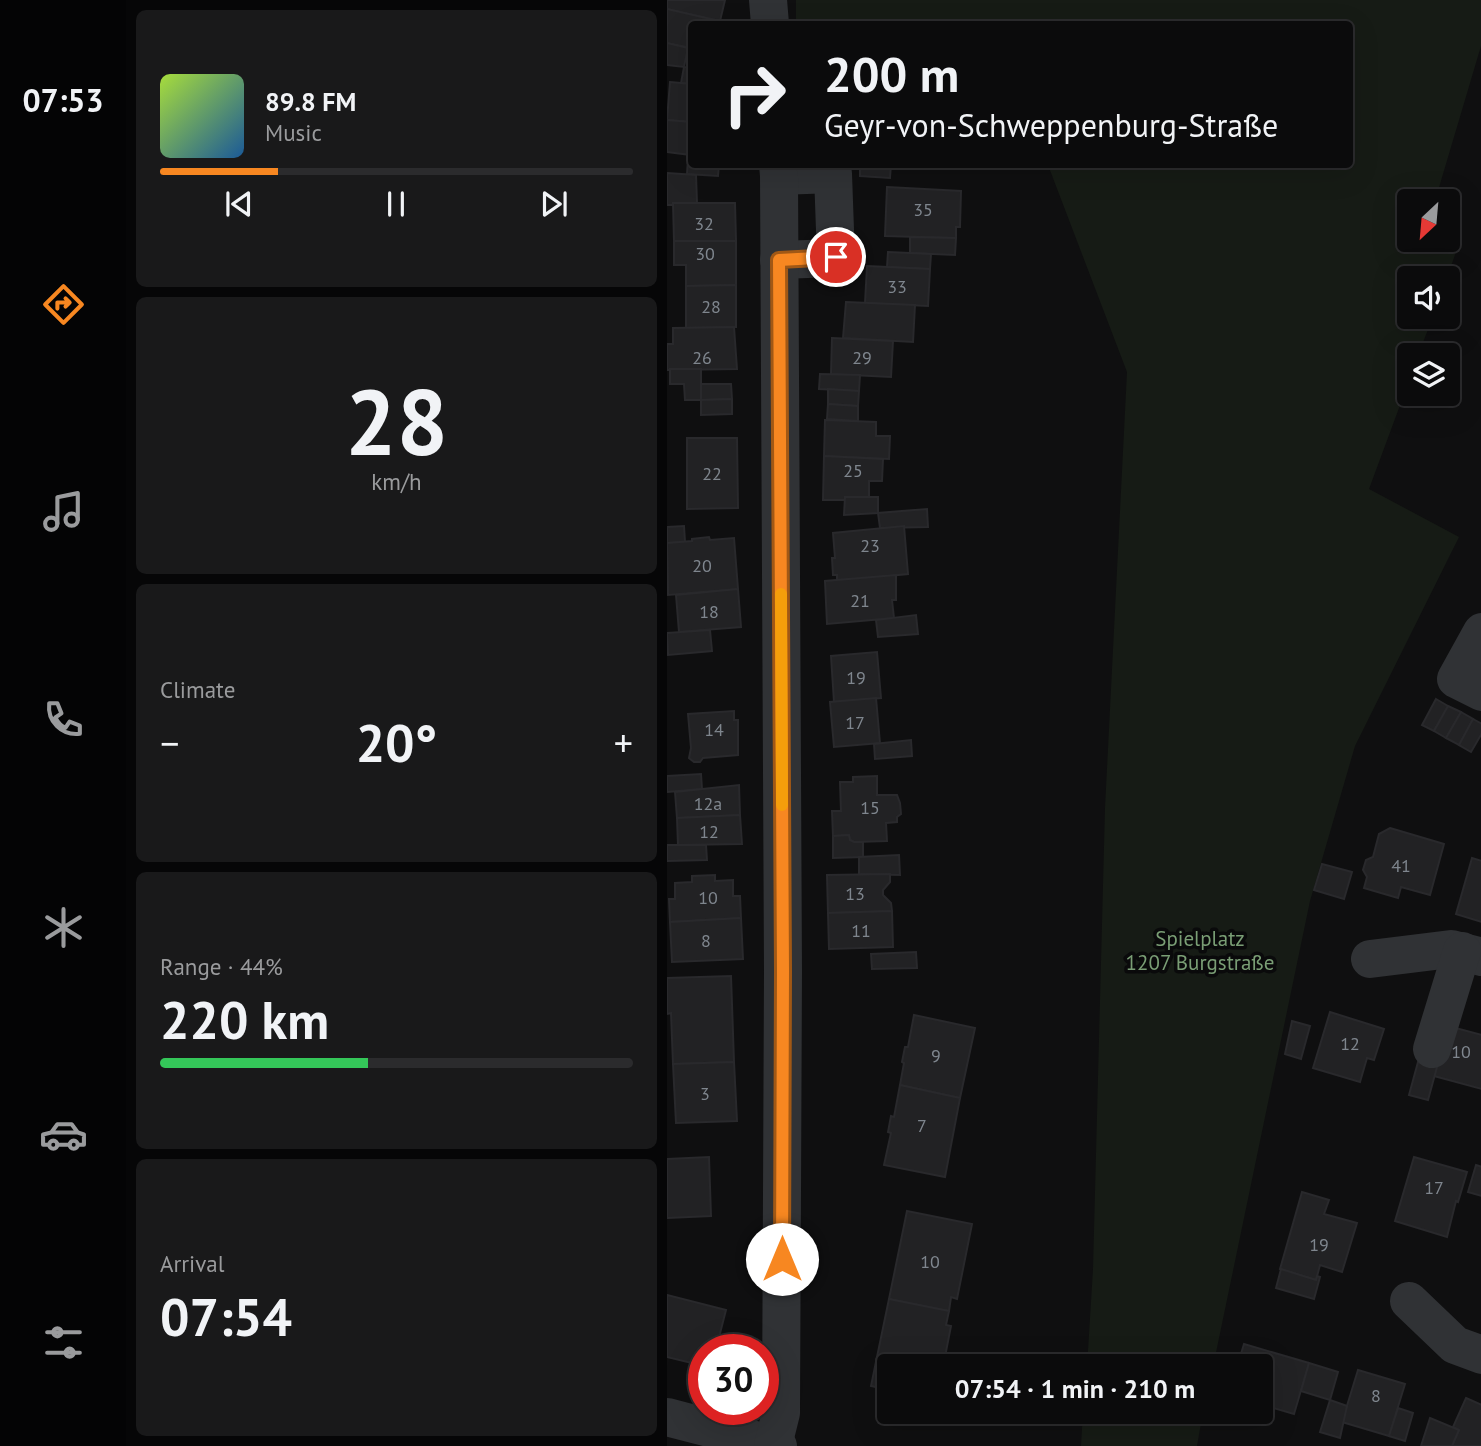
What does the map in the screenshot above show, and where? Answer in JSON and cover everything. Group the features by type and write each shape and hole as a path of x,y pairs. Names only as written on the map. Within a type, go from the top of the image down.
{"street":[{"path":"768,0 770,21"},
{"path":"667,1417 775,1445 781,1413 783,984 779,260 779,170 833,174 836,257 779,260"},
{"path":"1481,632 1456,678 1481,692"},
{"path":"1370,959 1451,949 1472,954 1432,1049"},
{"path":"1409,1301 1455,1345 1481,1356"}],"green space":[{"name":"Spielplatz 1207 Burgstraße","path":"796,0 1481,0 1481,46 1439,189 1397,189 1397,252 1456,252 1451,266 1397,266 1397,329 1428,329 1423,343 1397,343 1397,406 1400,406 1369,489 1459,537 1355,746 1310,901 1216,1354 1088,1354 1093,1269 1105,808 1127,372 1049,168 1353,168 1353,21 796,21"},
{"path":"1082,1424 1201,1424 1197,1446 1081,1446"}],"building":[{"path":"667,0 725,0 720,21 667,9"},
{"path":"667,9 719,21 688,21 688,47 667,43"},
{"path":"667,43 688,48 684,67 667,65"},
{"path":"684,67 688,68 688,84 681,83"},
{"path":"670,82 688,84 688,122 667,120"},
{"path":"667,120 688,122 688,155 667,152"},
{"path":"688,158 688,168 719,168 718,176 687,174"},
{"path":"860,168 891,168 890,178 860,176"},
{"path":"667,173 696,175 697,203 667,205"},
{"path":"887,187 961,191 960,227 956,227 956,238 885,236"},
{"path":"673,203 735,203 736,241 674,241"},
{"path":"910,237 956,238 955,255 910,253"},
{"path":"674,241 736,241 736,285 686,286 686,265 674,265"},
{"path":"888,252 931,254 930,269 887,267"},
{"path":"867,266 930,269 928,306 865,303"},
{"path":"736,285 736,327 686,328 686,286"},
{"path":"846,302 915,305 913,342 843,338"},
{"path":"734,327 737,369 667,370 667,344 673,344 673,328"},
{"path":"832,338 893,341 891,377 831,374"},
{"path":"670,369 701,369 701,400 685,400 684,384 670,384"},
{"path":"820,374 860,375 859,391 819,389"},
{"path":"701,384 731,384 732,399 701,400"},
{"path":"828,389 859,391 858,406 828,404"},
{"path":"732,399 732,414 701,415 701,400"},
{"path":"828,404 858,406 858,421 827,419"},
{"path":"825,420 876,422 876,436 890,436 889,459 824,456"},
{"path":"687,438 737,438 738,508 687,509"},
{"path":"824,456 883,459 882,481 869,481 869,498 823,500"},
{"path":"845,497 878,497 878,513 844,515"},
{"path":"927,509 928,527 880,528 878,513"},
{"path":"684,526 685,542 667,543 667,527"},
{"path":"904,526 908,574 837,581 837,575 833,575 833,533"},
{"path":"709,537 710,540 734,538 738,589 668,595 667,543"},
{"path":"896,575 896,600 892,600 894,618 827,624 825,581"},
{"path":"738,589 741,627 679,632 676,595"},
{"path":"916,615 918,634 878,637 876,620"},
{"path":"710,630 712,651 668,655 667,633"},
{"path":"877,652 881,698 834,702 831,656"},
{"path":"876,698 880,743 834,747 830,702"},
{"path":"1436,699 1448,706 1434,731 1422,725"},
{"path":"1448,706 1461,712 1446,738 1434,731"},
{"path":"734,711 734,720 738,720 738,755 703,758 700,762 689,758 691,748 688,714"},
{"path":"1461,712 1473,719 1459,745 1446,738"},
{"path":"1473,719 1482,724 1482,733 1471,752 1459,745"},
{"path":"911,740 912,756 875,759 874,744"},
{"path":"701,774 702,789 667,792 667,776"},
{"path":"877,776 877,795 897,795 900,803 901,814 897,817 897,822 886,823 887,841 854,842 849,835 833,836 832,811 841,811 840,782 853,782 853,777"},
{"path":"739,785 740,815 677,818 675,792"},
{"path":"740,815 742,844 678,845 677,818"},
{"path":"1390,828 1444,844 1430,895 1401,887 1398,898 1364,888 1367,877 1363,870 1366,860 1373,857 1379,834"},
{"path":"849,835 854,842 863,842 863,857 833,858 833,836"},
{"path":"667,845 706,845 707,860 667,861"},
{"path":"899,855 900,875 859,874 859,857"},
{"path":"1472,858 1482,861 1482,922 1456,914"},
{"path":"1322,864 1352,872 1344,899 1314,890"},
{"path":"890,874 890,882 883,890 883,895 891,903 892,911 828,913 827,875"},
{"path":"715,875 715,881 733,880 733,896 740,896 741,918 670,922 669,899 675,899 675,883 692,882 692,876"},
{"path":"892,911 893,947 829,949 828,913"},
{"path":"741,918 743,959 672,962 670,922"},
{"path":"916,952 917,968 872,969 871,954"},
{"path":"731,976 734,1062 673,1064 671,1013 667,1014 667,978"},
{"path":"1330,1012 1384,1029 1374,1060 1367,1058 1360,1082 1313,1068"},
{"path":"914,1015 975,1028 960,1098 900,1085 905,1047 908,1047"},
{"path":"1292,1021 1310,1026 1301,1059 1285,1054"},
{"path":"1448,1026 1482,1035 1482,1089 1434,1076"},
{"path":"734,1062 737,1121 676,1123 673,1064"},
{"path":"1418,1062 1437,1067 1428,1100 1409,1095"},
{"path":"900,1085 960,1098 945,1177 884,1165 891,1133 888,1132 891,1116 894,1117"},
{"path":"709,1157 711,1216 667,1218 667,1159"},
{"path":"1414,1157 1467,1172 1447,1237 1395,1221"},
{"path":"1476,1165 1482,1167 1482,1196 1468,1192"},
{"path":"1302,1192 1329,1200 1324,1214 1357,1223 1342,1272 1320,1265 1316,1280 1280,1269"},
{"path":"907,1211 972,1224 957,1299 951,1297 949,1311 889,1299"},
{"path":"1281,1269 1316,1280 1317,1276 1320,1277 1314,1299 1276,1288"},
{"path":"667,1295 726,1310 720,1334 688,1334 688,1362 667,1357"},
{"path":"889,1299 949,1311 946,1325 951,1326 946,1354 878,1354"},
{"path":"1244,1344 1309,1363 1294,1414 1273,1408 1273,1354 1241,1354"},
{"path":"877,1357 877,1387 871,1386"},
{"path":"1309,1363 1338,1372 1330,1400 1301,1391"},
{"path":"1358,1370 1405,1384 1389,1436 1342,1422"},
{"path":"1466,1398 1482,1405 1482,1446 1452,1446 1459,1430 1453,1427"},
{"path":"1330,1400 1347,1406 1340,1438 1320,1432"},
{"path":"1398,1408 1413,1413 1405,1441 1389,1436"},
{"path":"1430,1418 1459,1430 1452,1446 1421,1446"}],"slow traffic":[{"path":"781,594 782,805"}],"route":[{"path":"782,1259 779,260 836,257"}]}
